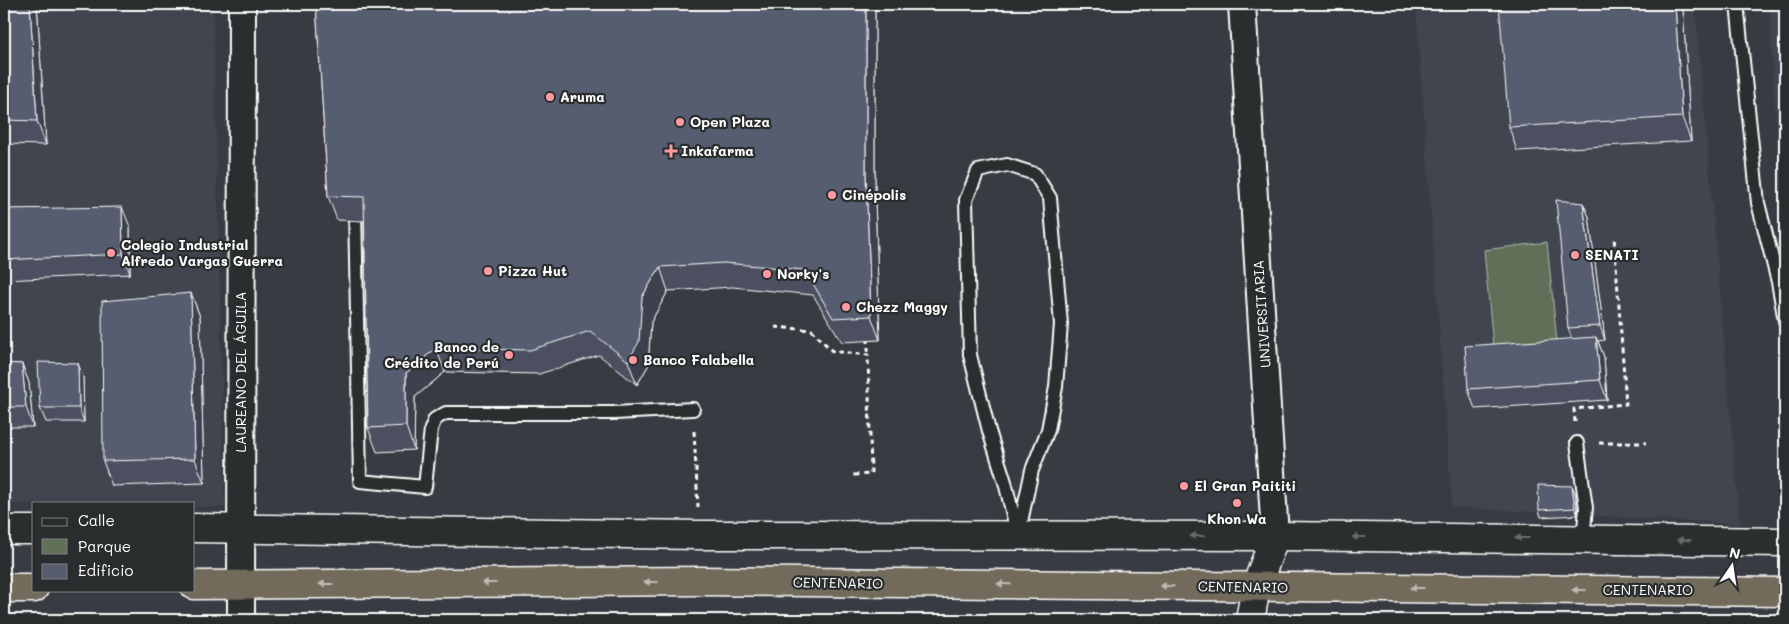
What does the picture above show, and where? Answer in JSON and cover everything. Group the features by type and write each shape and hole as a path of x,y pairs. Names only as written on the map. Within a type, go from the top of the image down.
{"highway":[{"name":"CENTENARIO","path":"195,585 700,581 1785,592"},
{"path":"4,588 32,588"}],"street":[{"name":"LAUREANO DEL ÁGUILA","path":"240,620 242,4"},
{"name":"UNIVERSITARIA","path":"1242,4 1275,536 1256,587 1250,620"},
{"path":"195,528 699,535 1275,536 1785,542"},
{"path":"4,530 32,530"}],"lane":[{"path":"1737,4 1758,203 1778,282 1785,321"},
{"path":"1007,165 1035,174 1050,198 1061,324 1056,387 1048,430 1032,470 1018,536 970,355 966,200 978,171 1007,165"},
{"path":"355,190 360,481 425,487 431,429 435,419 446,413 614,413 693,409"},
{"path":"1577,443 1586,508 1583,539"}],"path":[{"path":"1614,236 1626,404 1574,409 1577,443 1646,443"},
{"path":"775,327 812,330 832,351 868,355"},
{"path":"851,475 871,474 868,336"},
{"path":"693,409 699,535"}],"shaded area":[{"name":"Colegio Industrial Alfredo Vargas Guerra","path":"4,4 213,4 225,507 195,507 195,502 32,502 32,504 4,504"},
{"name":"SENATI","path":"1416,4 1695,4 1740,524 1452,507"},
{"path":"1769,4 1785,4 1785,243 1783,242"}],"green space":[{"path":"1547,242 1558,352 1494,357 1484,250"}],"building":[{"path":"4,4 30,4 37,121 4,120"},
{"path":"316,4 866,4 866,175 871,316 833,318 805,270 724,263 660,267 642,297 639,342 628,361 590,331 530,350 436,348 406,373 406,426 368,428 364,197 328,196"},
{"path":"1499,4 1675,4 1682,117 1509,127"},
{"path":"1556,200 1583,203 1600,326 1568,328"},
{"path":"122,207 123,254 4,260 4,209"},
{"path":"191,293 195,459 103,461 102,301"},
{"path":"1596,337 1600,380 1468,389 1465,346"},
{"path":"38,362 78,363 79,408 40,408"},
{"path":"4,363 22,364 26,407 4,407"},
{"path":"1538,485 1572,486 1575,508 1539,510"}],"place":[{"name":"Aruma","path":"550,97"},
{"name":"Open Plaza","path":"680,122"},
{"name":"Inkafarma","path":"671,151"},
{"name":"Cinépolis","path":"832,195"},
{"name":"Colegio Industrial Alfredo Vargas Guerra","path":"111,253"},
{"name":"SENATI","path":"1575,255"},
{"name":"Pizza Hut","path":"488,271"},
{"name":"Norky's","path":"767,274"},
{"name":"Chezz Maggy","path":"846,307"},
{"name":"Banco de Crédito de Perú","path":"509,355"},
{"name":"Banco Falabella","path":"633,360"},
{"name":"El Gran Paititi","path":"1184,486"},
{"name":"Khon Wa","path":"1237,503"}]}
